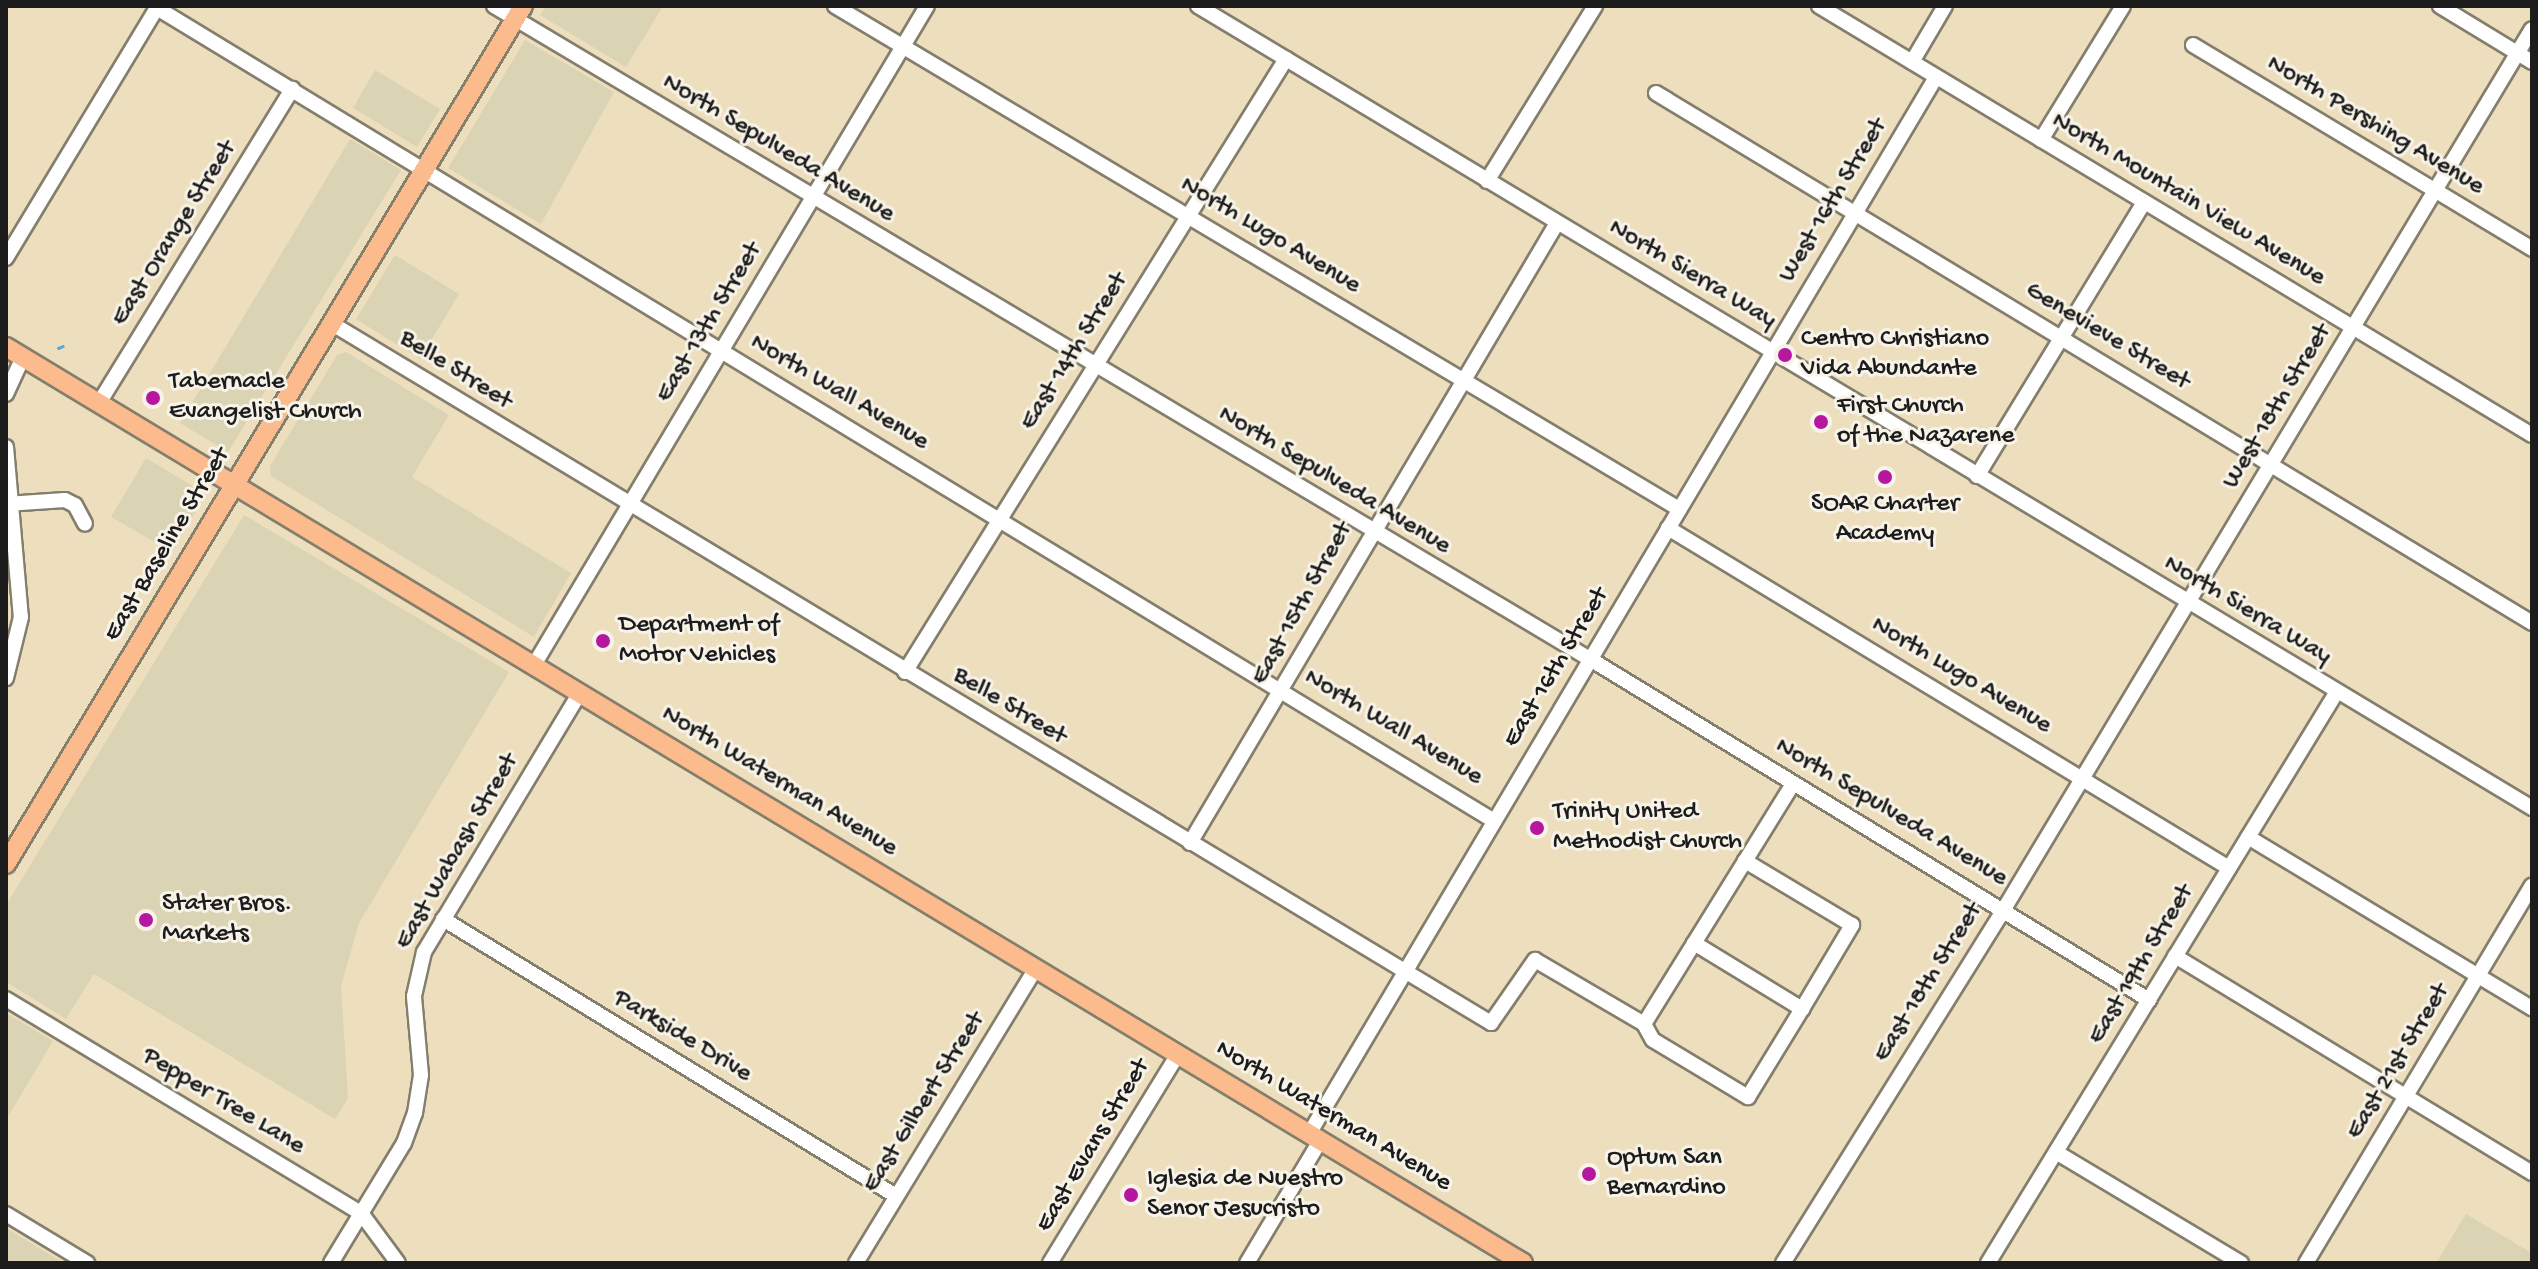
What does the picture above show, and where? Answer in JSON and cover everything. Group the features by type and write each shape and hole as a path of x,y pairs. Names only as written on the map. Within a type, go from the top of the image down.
{"main road":[{"name":"East Baseline Street","path":"6,864 519,12"},
{"name":"North Waterman Avenue","path":"6,347 1518,1262"}],"street":[{"name":"North Sepulveda Avenue","path":"494,6 519,12 813,198 1370,532 1590,659 2149,1000"},
{"name":"North Lugo Avenue","path":"835,6 1679,509"},
{"name":"East 13th Street","path":"534,665 927,6"},
{"name":"North Sierra Way","path":"1198,6 1773,350 2336,693 2532,808"},
{"path":"1487,181 1595,6"},
{"name":"North Mountain View Avenue","path":"1819,6 2532,435"},
{"path":"1912,62 1945,6"},
{"path":"2041,140 2123,6"},
{"path":"2440,6 2532,62"},
{"path":"6,258 158,7"},
{"name":"North Wall Avenue","path":"158,7 1494,821"},
{"name":"West 18th Street","path":"2189,603 2532,29"},
{"name":"North Pershing Avenue","path":"2193,45 2532,249"},
{"name":"East 14th Street","path":"905,672 1286,59"},
{"name":"West 16th Street","path":"1773,350 1936,77"},
{"name":"East Orange Street","path":"99,403 292,89"},
{"name":"Genevieve Street","path":"1656,93 2532,623"},
{"path":"1977,476 2144,202"},
{"name":"East 15th Street","path":"1190,843 1283,690 1370,532 1557,223"},
{"name":"Belle Street","path":"331,323 628,506 1491,1023 1535,960 1644,1024"},
{"name":"East 16th Street","path":"1247,1263 1405,971 1773,350"},
{"path":"6,394 23,357"},
{"path":"6,447 8,504 21,617 6,678"},
{"path":"8,504 65,500 83,518"},
{"name":"North Lugo Avenue","path":"1668,528 2229,868"},
{"name":"East 18th Street","path":"1783,1263 2004,909 2189,603"},
{"name":"East Wabash Street","path":"331,1263 403,1143 415,1113 421,1075 415,1020 417,972 443,919 580,692"},
{"name":"East 19th Street","path":"1988,1263 2336,693"},
{"path":"1745,861 1852,925 1748,1097 1653,1040 1644,1024 1694,943 1745,861 1793,784"},
{"path":"2248,837 2532,1008"},
{"name":"East 21st Street","path":"2306,1263 2532,886"},
{"name":"Parkside Drive","path":"443,919 896,1196"},
{"path":"1694,943 1802,1009"},
{"path":"2175,956 2532,1173"},
{"name":"East Gilbert Street","path":"856,1263 1036,968"},
{"name":"Pepper Tree Lane","path":"6,999 361,1213 398,1263"},
{"name":"East Evans Street","path":"1050,1263 1178,1054"},
{"path":"2056,1152 2241,1263"},
{"path":"6,1214 87,1263"}],"shaded area":[{"path":"546,6 663,6 626,67 540,15"},
{"path":"525,40 614,92 541,224 448,168"},
{"path":"375,70 440,109 417,147 353,108"},
{"path":"350,139 401,170 228,452 180,423"},
{"path":"395,255 459,294 420,359 356,319"},
{"path":"346,352 449,415 412,477 571,573 534,637 271,476 270,466 337,355"},
{"path":"146,458 206,494 172,552 111,517"},
{"path":"244,515 509,672 359,923 341,986 348,1098 335,1119 94,974 66,1019 6,982 6,905"},
{"path":"6,1013 53,1041 6,1120"},
{"path":"2466,1214 2532,1253 2532,1263 2436,1263"},
{"path":"6,1228 64,1263 6,1263"}],"waterway":[{"path":"58,348 63,346"}],"place":[{"name":"Centro Christiano Vida Abundante","path":"1785,355"},
{"name":"Tabernacle Evangelist Church","path":"153,398"},
{"name":"First Church of the Nazarene","path":"1821,422"},
{"name":"SOAR Charter Academy","path":"1885,477"},
{"name":"Department of Motor Vehicles","path":"603,641"},
{"name":"Trinity United Methodist Church","path":"1537,828"},
{"name":"Stater Bros. Markets","path":"146,920"},
{"name":"Optum San Bernardino","path":"1589,1174"},
{"name":"Iglesia de Nuestro Senor Jesucristo","path":"1131,1195"}]}
